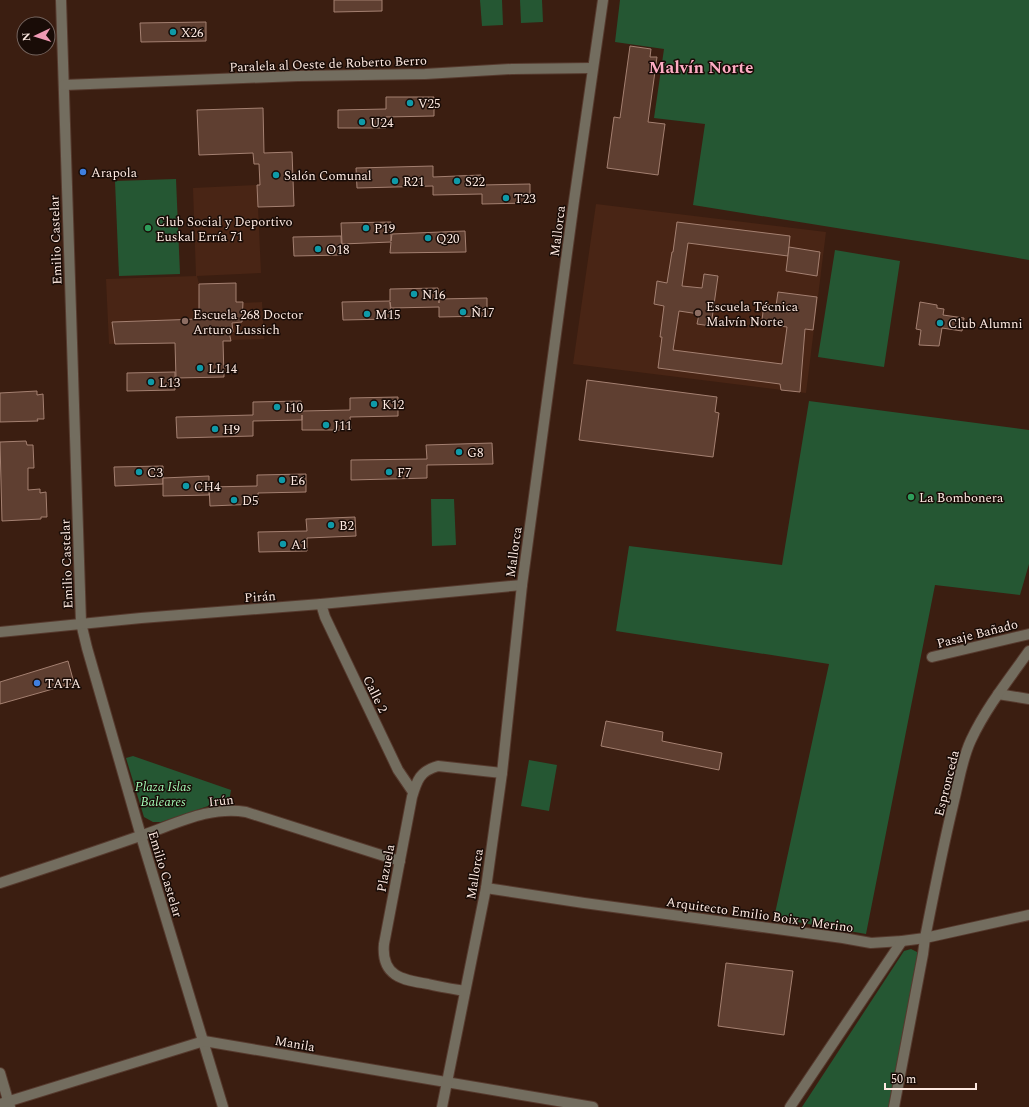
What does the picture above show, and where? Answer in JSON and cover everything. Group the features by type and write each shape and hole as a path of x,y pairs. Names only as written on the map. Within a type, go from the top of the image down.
{"street":[{"name":"Emilio Castelar","path":"61,0 81,623 89,656 141,836 204,1040 223,1107"},
{"name":"Mallorca","path":"442,1107 486,888 502,773 522,586 592,68 603,0"},
{"name":"Paralela al Oeste de Roberto Berro","path":"64,85 298,76 425,74 498,70 592,68"},
{"name":"Pirán","path":"0,632 81,623 522,586"},
{"name":"Calle 2","path":"321,604 325,617 395,763 413,792"},
{"name":"Pasaje Bañado","path":"932,657 1029,634"},
{"name":"Espronceda","path":"894,1107 924,954 925,938 947,831 964,761 971,740 998,694 1029,651"},
{"path":"998,694 1029,699"},
{"name":"Plazuela","path":"465,991 408,981 398,976 391,971 385,963 383,955 384,944 413,792 418,778 429,768 438,766 502,773"},
{"name":"Irún","path":"0,883 200,816 233,809 400,861"},
{"name":"Arquitecto Emilio Boix y Merino","path":"486,888 871,943 925,938 1029,915"},
{"path":"790,1107 902,941"},
{"name":"Manila","path":"6,1104 204,1040 592,1107"},
{"path":"0,1073 6,1104"}],"shaded area":[{"name":"Escuela 268 Doctor Arturo Lussich","path":"257,185 261,273 197,276 199,284 236,283 236,302 262,302 264,339 109,344 106,279 196,276 193,188"},
{"name":"Escuela Técnica Malvín Norte","path":"596,204 826,232 806,393 573,364"}],"green space":[{"path":"480,0 502,0 503,25 482,26"},
{"path":"520,0 542,0 543,22 521,23"},
{"path":"620,0 1029,0 1029,260 693,205 705,124 654,118 664,49 615,42"},
{"name":"Club Social y Deportivo Euskal Erría 71","path":"176,179 180,274 119,276 115,181"},
{"path":"835,250 900,261 884,367 818,357"},
{"path":"809,401 1029,430 1029,564 1020,595 935,585 866,934 774,918 829,664 616,631 629,546 782,565"},
{"path":"431,499 454,499 456,545 432,546"},
{"name":"Plaza Islas Baleares","path":"133,756 231,790 229,802 211,805 161,822 153,822 144,817 126,758"},
{"path":"529,760 557,765 549,811 521,806"},
{"path":"911,949 919,955 890,1107 802,1107 904,951"}],"building":[{"path":"334,0 382,0 382,11 334,12"},
{"name":"X26","path":"206,22 206,41 141,42 140,23"},
{"path":"630,46 651,49 650,57 657,57 648,122 665,124 658,175 607,168 614,117 620,118"},
{"path":"386,97 434,97 434,116 386,117 386,128 338,128 338,110 386,109"},
{"path":"263,108 264,153 292,152 294,206 258,207 257,185 260,185 259,164 254,164 253,153 199,155 197,110"},
{"path":"433,166 433,177 481,175 481,185 530,184 530,203 482,204 482,194 433,195 433,186 357,188 356,168"},
{"path":"391,222 391,241 392,234 465,231 466,252 390,253 391,242 342,244 341,223"},
{"path":"677,222 790,236 788,256 688,243 682,286 702,288 704,274 718,276 711,326 697,324 699,314 679,311 673,350 782,364 787,327 773,325 774,321 762,320 764,304 776,306 778,292 817,297 813,330 805,329 800,392 781,390 780,384 658,368 664,306 654,304 657,281 667,283"},
{"name":"O18","path":"341,236 342,255 294,256 293,237"},
{"path":"789,247 820,252 817,276 786,271"},
{"path":"236,283 236,302 243,302 242,322 232,323 233,332 229,332 231,341 223,341 224,377 176,378 175,343 115,344 112,322 199,319 199,284"},
{"path":"438,288 439,303 439,299 487,298 487,316 439,317 439,307 391,308 390,302 391,319 343,320 342,302 390,301 390,289"},
{"name":"Club Alumni","path":"920,302 937,305 937,308 944,309 943,315 964,318 962,331 942,328 939,346 919,345 921,330 916,329"},
{"name":"L13","path":"175,372 175,390 127,391 127,373"},
{"path":"587,380 717,397 715,412 719,413 713,457 579,440"},
{"path":"37,391 37,395 43,394 44,419 37,419 38,421 0,422 0,393"},
{"path":"398,397 398,416 350,417 351,430 302,430 302,420 253,421 253,436 177,438 176,417 253,415 253,402 301,401 302,411 350,410 350,398"},
{"path":"26,441 27,445 33,445 34,468 28,468 28,490 40,489 40,493 46,492 47,517 41,517 41,519 2,521 0,442"},
{"path":"492,443 493,464 427,465 427,478 351,480 351,460 427,459 426,445"},
{"name":"C3","path":"163,466 163,484 115,486 114,467"},
{"path":"306,474 306,492 258,493 258,504 210,506 209,487 257,486 257,475"},
{"name":"CH4","path":"209,476 209,495 163,496 163,478"},
{"path":"355,517 356,536 307,538 307,551 259,552 258,532 307,531 306,519"},
{"name":"TATA","path":"68,661 74,683 0,704 0,682"},
{"path":"606,721 663,732 662,741 722,753 719,770 601,746"},
{"path":"726,963 793,971 784,1035 718,1026"}],"place":[{"name":"X26","path":"173,32"},
{"name":"V25","path":"410,103"},
{"name":"U24","path":"362,122"},
{"name":"Arapola","path":"83,172"},
{"name":"Salón Comunal","path":"276,175"},
{"name":"R21","path":"395,181"},
{"name":"S22","path":"457,181"},
{"name":"T23","path":"506,198"},
{"name":"Club Social y Deportivo Euskal Erría 71","path":"148,228"},
{"name":"P19","path":"366,228"},
{"name":"Q20","path":"428,238"},
{"name":"O18","path":"318,249"},
{"name":"N16","path":"414,294"},
{"name":"Ñ17","path":"463,312"},
{"name":"Escuela Técnica Malvín Norte","path":"698,313"},
{"name":"M15","path":"367,314"},
{"name":"Escuela 268 Doctor Arturo Lussich","path":"185,321"},
{"name":"Club Alumni","path":"940,323"},
{"name":"LL14","path":"200,368"},
{"name":"L13","path":"151,382"},
{"name":"K12","path":"374,404"},
{"name":"I10","path":"277,407"},
{"name":"J11","path":"326,425"},
{"name":"H9","path":"215,429"},
{"name":"G8","path":"459,452"},
{"name":"C3","path":"139,472"},
{"name":"F7","path":"389,472"},
{"name":"E6","path":"282,480"},
{"name":"CH4","path":"186,486"},
{"name":"La Bombonera","path":"911,497"},
{"name":"D5","path":"234,500"},
{"name":"B2","path":"331,525"},
{"name":"A1","path":"283,544"},
{"name":"TATA","path":"37,683"}],"district":[{"name":"Malvín Norte","path":"701,67"}]}
